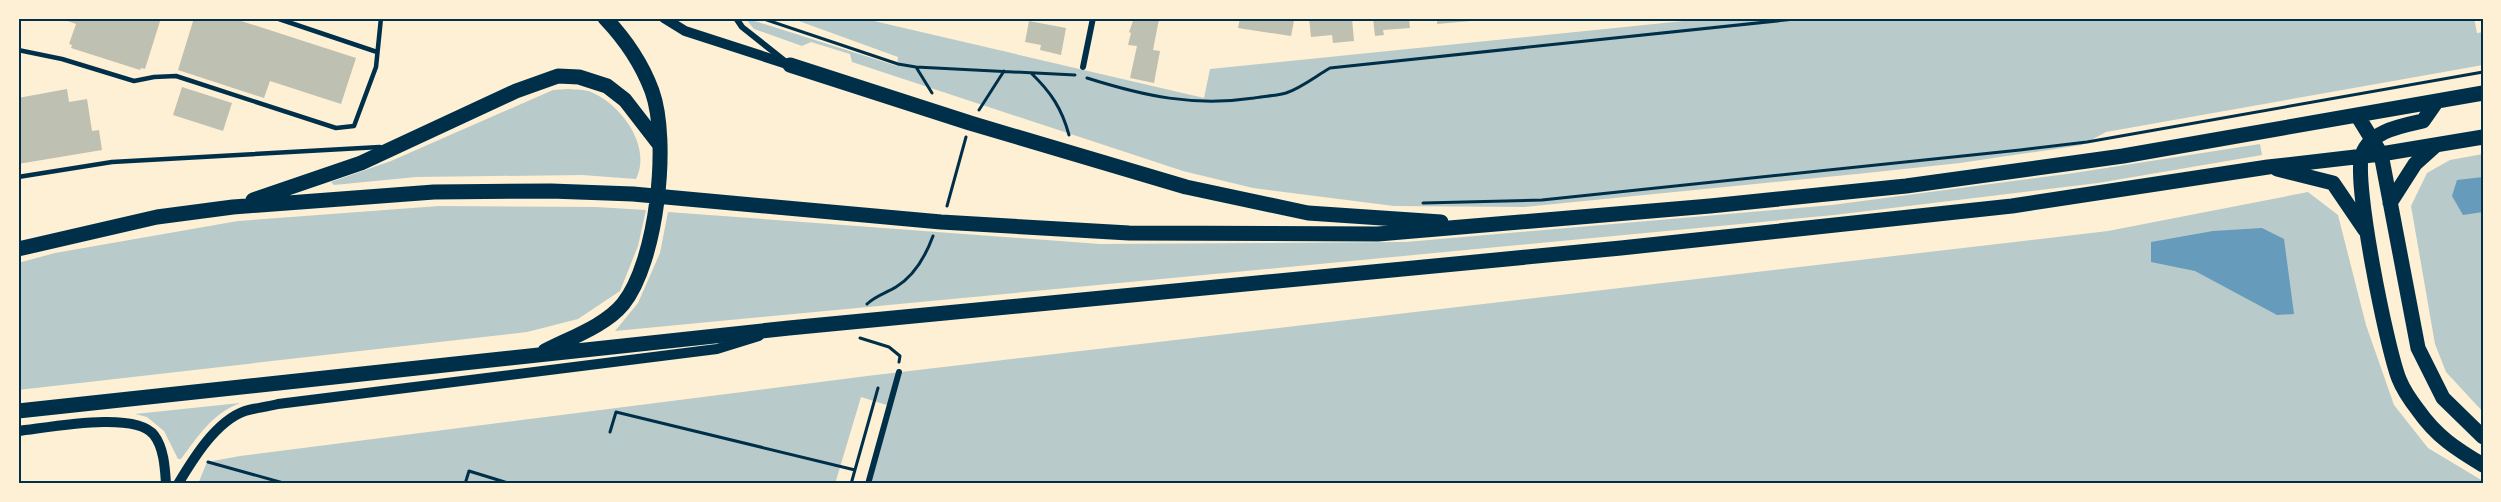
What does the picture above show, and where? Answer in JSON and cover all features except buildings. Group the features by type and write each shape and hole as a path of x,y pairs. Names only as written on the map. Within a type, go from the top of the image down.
{"main road":[{"path":"536,355 607,318 624,304 644,260 653,227 659,119 642,69 629,47 605,18"},
{"path":"790,65 970,123 1186,187 1308,213 1492,225"},
{"path":"233,207 361,163 516,91 558,76 592,79 607,86 625,100 659,144"},
{"path":"18,249 157,217 233,207 434,192 551,191 633,194 941,222 1129,233 1378,234 1906,186 2123,156 2483,93"},
{"path":"2437,101 2423,121 2396,127 2372,140 2362,155 2361,182 2387,342 2399,380 2418,411 2448,444 2483,465"},
{"path":"2357,115 2381,154 2418,348 2443,398 2483,437"},
{"path":"18,411 789,327 1621,248 2000,207 2268,167 2381,154 2483,137"},
{"path":"2390,203 2415,164 2435,146"},
{"path":"2268,167 2333,183 2368,235"}],"street":[{"path":"664,18 685,32 790,65"},
{"path":"736,18 742,27 790,65"},
{"path":"1083,67 1093,18"},
{"path":"178,484 194,458 216,431 243,412 278,404 717,349 789,327"},
{"path":"868,484 898,372"},
{"path":"18,431 115,422 138,425 153,433 160,447 166,484"}],"lane":[{"path":"276,18 377,52"},
{"path":"18,50 62,59 134,81 176,76 336,128 354,126 376,67 381,18"},
{"path":"18,177 112,162 395,147"}],"path":[{"path":"761,18 898,64 916,67 1077,75 1121,89 1183,102 1206,103 1286,93 1330,68 1804,18"},
{"path":"916,67 929,91 935,95"},
{"path":"1030,72 1048,89 1058,104 1069,135 1067,143"},
{"path":"1419,203 1542,200 2087,142 2483,72"},
{"path":"977,111 987,115"},
{"path":"851,484 878,388"},
{"path":"610,432 616,412 855,470"},
{"path":"207,462 287,484"},
{"path":"465,484 469,471 511,484"}],"shaded area":[{"path":"745,18 897,66 898,57 796,20 796,18 861,18 1204,98 1210,69 1713,18 2474,18 2477,33 2483,32 2483,65 2106,132 2082,145 1960,163 1523,207 1394,206 1253,188 1183,171 852,62 850,54 811,42 802,46 754,29"},
{"path":"553,90 591,92 602,98 623,117 637,141 640,154 640,167 636,179 582,175 416,177 334,185 331,182 391,161"},
{"path":"2260,144 2262,155 2098,183 1834,215 615,331 638,303 660,253 668,212 1100,244 1406,242 1832,205 2074,173"},
{"path":"2483,154 2483,412 2446,372 2435,344 2411,206 2427,173 2450,160"},
{"path":"2308,192 2338,215 2366,325 2394,405 2428,448 2483,481 2483,484 869,484 890,406 861,397 835,484 198,484 207,462 240,456 867,376 2108,231"},
{"path":"439,206 596,207 646,210 638,246 620,291 578,319 527,332 18,390 18,263 55,253 238,221"},
{"path":"240,403 214,419 181,459 178,459 164,431 147,417 135,414"}],"water":[{"path":"2483,177 2483,212 2463,215 2452,196 2457,180"},
{"path":"2262,228 2284,239 2294,314 2277,315 2195,271 2151,262 2151,242 2213,231"}]}
